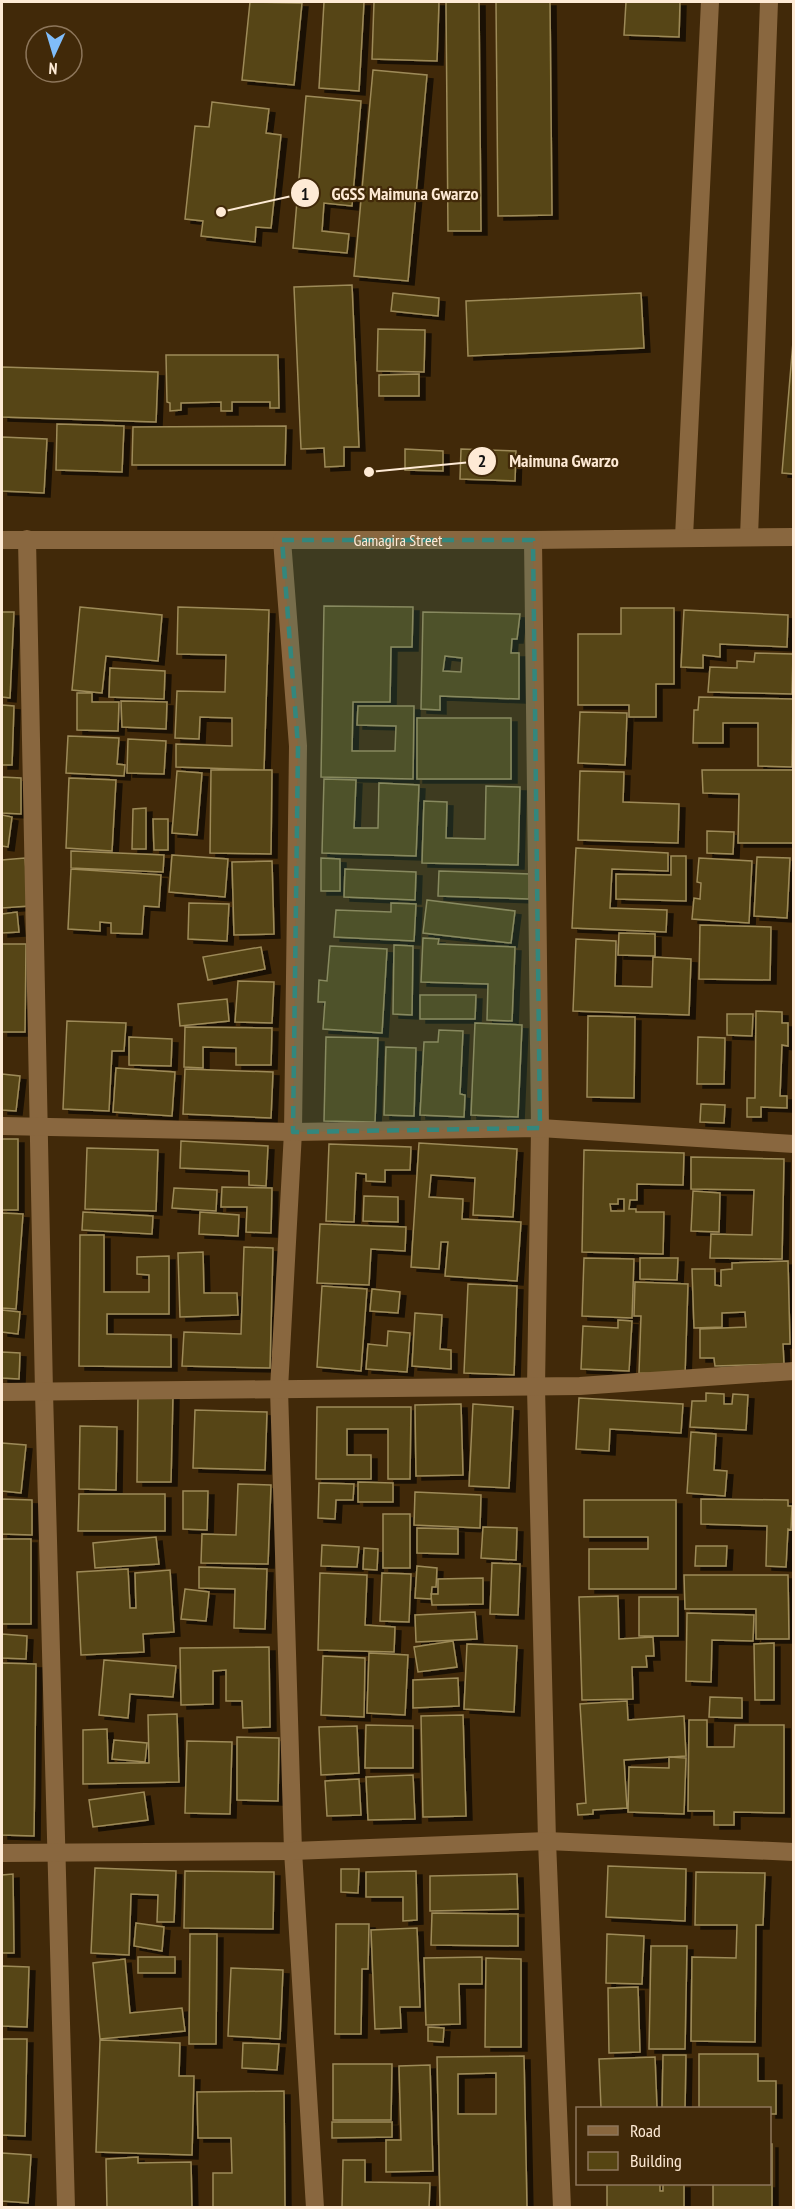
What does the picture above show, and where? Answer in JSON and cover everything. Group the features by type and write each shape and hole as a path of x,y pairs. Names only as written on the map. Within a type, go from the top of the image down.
{"street":[{"path":"684,537 710,2"},
{"path":"749,537 769,2"},
{"name":"Gamagira Street","path":"2,540 533,540 794,537"},
{"path":"27,539 44,1392 66,2208"},
{"path":"282,540 298,746 293,1132 279,1389 293,1851 315,2208"},
{"path":"533,540 540,1128 536,1388 547,1841 562,2208"},
{"path":"2,1126 293,1132 540,1128 794,1144"},
{"path":"2,1392 536,1388 794,1371"},
{"path":"2,1853 293,1851 547,1841 794,1852"}],"highlighted area":[{"path":"282,540 533,540 540,1128 293,1132 298,746"}],"building":[{"path":"250,2 302,3 294,85 242,80"},
{"path":"324,2 364,2 359,91 319,88"},
{"path":"374,2 439,2 437,61 372,59"},
{"path":"446,2 479,2 481,231 448,231"},
{"path":"496,2 550,2 552,215 498,216"},
{"path":"626,2 680,2 679,37 624,35"},
{"path":"373,70 427,75 408,281 354,276"},
{"path":"306,96 361,101 352,206 324,203 322,231 349,234 347,253 293,248"},
{"path":"212,102 269,109 266,133 281,135 271,228 256,227 255,242 201,236 203,221 185,219 195,126 209,127"},
{"path":"352,285 359,447 344,447 344,466 325,467 324,448 301,449 294,287"},
{"path":"393,293 439,298 438,316 391,311"},
{"path":"641,293 644,348 468,356 466,301"},
{"path":"378,329 425,330 424,372 377,371"},
{"path":"794,342 794,474 782,473"},
{"path":"166,355 278,355 279,408 270,408 270,402 232,402 232,411 221,411 221,402 181,403 181,410 170,411 170,403 167,402"},
{"path":"2,367 158,372 156,422 2,417"},
{"path":"419,374 419,396 379,396 379,375"},
{"path":"57,424 124,426 122,472 56,470"},
{"path":"286,426 285,465 132,465 133,427"},
{"path":"2,437 47,439 44,493 2,491"},
{"path":"405,449 443,451 443,471 405,470"},
{"path":"461,449 516,451 515,481 460,479"},
{"path":"324,606 413,607 412,647 391,647 390,702 353,702 352,751 395,751 396,726 357,725 358,706 414,706 413,779 321,777"},
{"path":"80,607 162,615 158,661 106,656 102,693 72,690"},
{"path":"178,607 269,610 264,770 176,767 176,744 232,746 232,718 200,717 199,739 175,738 177,691 225,692 226,655 177,654"},
{"path":"621,608 674,608 674,684 656,684 656,717 629,717 629,705 578,705 578,634 621,634"},
{"path":"684,610 788,615 787,647 720,644 720,657 703,655 703,668 681,667"},
{"path":"2,612 14,612 10,698 2,697"},
{"path":"423,612 520,614 517,639 512,639 511,653 519,653 519,699 440,696 440,710 421,709","holes":["445,656 462,658 461,672 443,671"]},
{"path":"755,653 793,654 792,694 708,692 710,667 737,668 737,661 754,662"},
{"path":"110,668 165,671 164,699 109,697"},
{"path":"77,693 92,693 92,702 119,702 118,731 77,730"},
{"path":"699,697 793,699 792,767 758,766 758,723 723,723 723,743 693,743 694,710 698,710"},
{"path":"121,701 167,702 166,729 122,727"},
{"path":"2,705 14,706 12,765 2,765"},
{"path":"580,712 627,713 625,765 578,763"},
{"path":"417,718 511,718 511,779 417,779"},
{"path":"68,736 119,738 117,764 125,765 124,776 66,773"},
{"path":"128,739 166,741 164,774 127,773"},
{"path":"211,770 272,770 271,854 210,853"},
{"path":"702,770 794,770 793,843 738,843 739,794 703,793"},
{"path":"177,771 202,773 197,835 172,833"},
{"path":"580,771 624,772 623,802 679,804 678,843 578,840"},
{"path":"2,777 21,778 21,814 2,813"},
{"path":"69,778 116,780 112,851 66,848"},
{"path":"324,779 356,780 354,828 378,828 379,783 419,785 416,856 322,853"},
{"path":"486,786 520,787 518,865 422,863 424,801 447,802 446,838 485,839"},
{"path":"146,808 146,849 132,849 133,809"},
{"path":"2,815 12,817 8,847 2,846"},
{"path":"153,819 168,819 168,850 154,850"},
{"path":"707,831 734,832 733,854 707,853"},
{"path":"576,848 668,853 668,871 612,869 610,908 667,910 666,932 572,928"},
{"path":"71,851 164,855 163,872 71,868"},
{"path":"172,855 228,859 225,897 169,892"},
{"path":"671,856 686,856 686,901 616,899 616,874 671,875"},
{"path":"757,857 790,858 787,918 754,916"},
{"path":"25,858 29,906 2,908 2,860"},
{"path":"321,858 340,859 340,891 321,891"},
{"path":"699,858 752,861 749,923 692,919 694,898 700,899 701,883 697,882"},
{"path":"272,861 274,934 234,935 232,862"},
{"path":"71,869 161,875 159,907 144,906 142,934 111,933 111,923 100,922 100,931 68,929"},
{"path":"345,869 416,872 415,900 344,897"},
{"path":"439,871 530,874 529,899 438,896"},
{"path":"427,900 515,911 511,943 423,933"},
{"path":"189,903 229,904 227,941 188,939"},
{"path":"391,903 416,904 414,941 334,937 336,910 391,912"},
{"path":"17,912 19,932 2,933 2,914"},
{"path":"700,925 771,927 770,980 699,979"},
{"path":"619,933 655,934 655,956 618,955"},
{"path":"423,938 439,939 438,944 515,947 512,1021 487,1020 488,984 421,982"},
{"path":"576,939 616,941 615,986 652,987 653,957 691,959 689,1015 573,1011"},
{"path":"2,944 26,944 25,1032 2,1032"},
{"path":"394,945 413,946 412,1015 393,1014"},
{"path":"330,946 387,949 382,1033 323,1029 325,1002 318,1002 319,980 327,981"},
{"path":"261,947 265,969 208,980 203,957"},
{"path":"238,981 274,982 272,1023 235,1022"},
{"path":"420,995 476,995 475,1019 420,1019"},
{"path":"227,999 229,1021 180,1026 178,1004"},
{"path":"756,1011 782,1012 782,1023 788,1023 788,1046 782,1045 780,1096 787,1096 787,1108 761,1107 761,1117 747,1117 747,1098 755,1098"},
{"path":"727,1014 753,1014 752,1036 727,1035"},
{"path":"588,1016 635,1017 634,1098 587,1097"},
{"path":"67,1021 126,1023 124,1051 112,1051 109,1111 63,1109"},
{"path":"475,1023 522,1025 518,1117 471,1115"},
{"path":"185,1027 272,1028 271,1065 236,1065 236,1048 203,1047 203,1068 184,1067"},
{"path":"439,1030 463,1031 460,1094 465,1095 464,1117 420,1115 424,1042 438,1042"},
{"path":"129,1037 172,1039 171,1066 129,1065"},
{"path":"326,1037 378,1038 375,1122 324,1121"},
{"path":"698,1037 725,1038 724,1084 697,1084"},
{"path":"386,1047 416,1048 414,1116 384,1115"},
{"path":"116,1068 175,1072 172,1116 113,1112"},
{"path":"185,1069 273,1072 271,1118 183,1114"},
{"path":"2,1074 20,1076 16,1111 2,1110"},
{"path":"701,1104 725,1105 724,1123 700,1122"},
{"path":"2,1139 18,1139 18,1210 2,1210"},
{"path":"181,1141 268,1146 266,1186 249,1185 249,1171 180,1168"},
{"path":"419,1143 517,1149 513,1217 473,1215 475,1178 431,1175 429,1197 463,1199 462,1219 521,1222 517,1281 445,1276 448,1242 441,1242 439,1269 411,1267"},
{"path":"329,1144 411,1147 410,1170 385,1170 385,1182 366,1181 366,1174 356,1173 354,1222 326,1221"},
{"path":"87,1148 158,1150 156,1211 85,1209"},
{"path":"584,1150 684,1153 683,1185 637,1184 637,1200 630,1200 629,1209 636,1209 636,1212 664,1212 663,1254 582,1252","holes":["618,1199 624,1199 624,1211 611,1211 610,1204 618,1204"]},
{"path":"691,1157 784,1159 782,1259 710,1258 711,1234 752,1235 754,1190 691,1189"},
{"path":"222,1187 272,1188 271,1233 246,1232 247,1207 221,1207"},
{"path":"174,1188 217,1190 216,1211 172,1208"},
{"path":"693,1191 720,1193 719,1232 691,1231"},
{"path":"364,1196 398,1197 398,1222 363,1221"},
{"path":"83,1212 153,1216 152,1234 82,1230"},
{"path":"200,1212 239,1215 238,1236 199,1234"},
{"path":"2,1213 23,1214 16,1309 2,1308"},
{"path":"320,1224 406,1227 405,1251 371,1249 369,1285 317,1283"},
{"path":"80,1235 104,1235 104,1292 149,1292 149,1275 137,1274 137,1257 169,1256 169,1314 107,1314 107,1334 171,1335 171,1367 79,1366"},
{"path":"244,1247 273,1248 270,1368 182,1366 184,1332 241,1334"},
{"path":"203,1252 204,1293 237,1293 238,1315 180,1317 178,1253"},
{"path":"584,1258 634,1259 632,1318 582,1316"},
{"path":"640,1258 678,1258 677,1280 640,1279"},
{"path":"788,1261 790,1344 783,1344 784,1364 715,1366 714,1358 700,1358 700,1329 746,1327 745,1312 722,1313 722,1327 694,1328 692,1269 715,1269 715,1285 721,1286 721,1270 732,1269 732,1263"},
{"path":"635,1282 688,1284 685,1375 639,1373 641,1316 634,1316"},
{"path":"468,1284 517,1286 514,1375 464,1373"},
{"path":"322,1286 367,1289 361,1371 317,1367"},
{"path":"372,1289 400,1292 398,1313 370,1311"},
{"path":"2,1310 20,1312 18,1334 2,1332"},
{"path":"415,1313 442,1315 440,1349 451,1350 451,1369 412,1366"},
{"path":"618,1320 632,1321 629,1371 581,1369 583,1326 618,1328"},
{"path":"388,1331 410,1333 407,1372 366,1369 368,1344 387,1346"},
{"path":"2,1352 20,1353 19,1379 2,1378"},
{"path":"138,1393 173,1394 171,1482 137,1482"},
{"path":"706,1393 724,1394 724,1404 732,1404 733,1394 748,1395 746,1430 690,1427 692,1401 706,1401"},
{"path":"579,1398 683,1404 681,1433 610,1429 609,1451 576,1449"},
{"path":"461,1404 463,1475 416,1476 415,1405"},
{"path":"473,1404 513,1407 509,1488 469,1486"},
{"path":"317,1407 411,1407 410,1479 388,1479 388,1429 347,1429 347,1455 371,1455 371,1479 316,1479"},
{"path":"195,1410 267,1412 265,1470 193,1468"},
{"path":"80,1426 117,1427 116,1490 79,1489"},
{"path":"691,1432 716,1434 714,1470 727,1471 725,1496 687,1493"},
{"path":"2,1443 26,1445 21,1493 2,1491"},
{"path":"358,1482 393,1483 393,1502 358,1502"},
{"path":"319,1483 354,1484 353,1500 336,1500 335,1519 318,1518"},
{"path":"238,1484 271,1485 268,1564 201,1563 202,1534 236,1535"},
{"path":"183,1491 208,1491 207,1530 183,1529"},
{"path":"415,1492 481,1495 480,1528 414,1525"},
{"path":"79,1494 165,1494 165,1531 78,1531"},
{"path":"2,1499 32,1500 32,1535 2,1534"},
{"path":"701,1499 788,1500 788,1506 792,1506 786,1567 766,1566 767,1526 701,1524"},
{"path":"584,1500 676,1500 676,1589 589,1589 589,1549 648,1549 648,1537 584,1537"},
{"path":"383,1514 410,1514 410,1568 383,1568"},
{"path":"483,1527 517,1528 516,1560 481,1558"},
{"path":"417,1528 458,1529 458,1554 417,1553"},
{"path":"156,1537 159,1564 95,1568 93,1543"},
{"path":"2,1539 31,1539 31,1624 2,1624"},
{"path":"322,1545 359,1547 357,1567 321,1566"},
{"path":"696,1546 727,1546 726,1566 695,1566"},
{"path":"364,1548 378,1549 377,1570 363,1569"},
{"path":"492,1563 520,1564 518,1615 490,1614"},
{"path":"417,1566 437,1568 436,1587 432,1587 431,1599 415,1598"},
{"path":"199,1567 267,1569 265,1629 234,1628 235,1589 199,1588"},
{"path":"128,1569 130,1608 136,1608 135,1573 170,1570 174,1632 143,1634 144,1652 81,1655 77,1572"},
{"path":"320,1573 367,1575 365,1625 395,1627 394,1652 318,1650"},
{"path":"382,1573 411,1574 409,1622 380,1621"},
{"path":"684,1575 788,1575 789,1639 756,1639 756,1609 685,1609"},
{"path":"483,1578 483,1604 432,1605 431,1594 438,1594 438,1579"},
{"path":"185,1589 209,1592 206,1621 181,1619"},
{"path":"618,1596 619,1639 653,1637 654,1656 646,1656 647,1667 632,1667 633,1699 582,1700 579,1597"},
{"path":"639,1597 678,1597 678,1636 639,1636"},
{"path":"475,1612 477,1639 416,1642 415,1615"},
{"path":"687,1613 754,1615 753,1641 712,1640 711,1682 686,1681"},
{"path":"2,1634 27,1636 26,1659 2,1658"},
{"path":"453,1641 457,1667 418,1672 414,1647"},
{"path":"774,1643 774,1700 755,1700 754,1644"},
{"path":"467,1644 517,1646 514,1712 464,1709"},
{"path":"269,1647 270,1727 243,1728 242,1701 226,1701 226,1670 213,1671 213,1704 181,1705 180,1648"},
{"path":"369,1653 408,1655 405,1715 367,1713"},
{"path":"323,1656 365,1658 364,1717 321,1715"},
{"path":"104,1660 176,1666 173,1697 130,1694 128,1718 99,1715"},
{"path":"2,1663 36,1664 34,1836 2,1835"},
{"path":"458,1678 459,1706 413,1708 413,1680"},
{"path":"710,1697 742,1698 742,1718 709,1717"},
{"path":"627,1701 628,1720 684,1716 686,1756 624,1760 627,1808 593,1810 593,1814 578,1815 577,1804 586,1803 580,1704"},
{"path":"177,1714 179,1782 83,1784 83,1730 107,1729 108,1763 149,1763 148,1715"},
{"path":"463,1715 466,1816 423,1817 421,1716"},
{"path":"689,1720 707,1720 707,1747 734,1747 735,1725 784,1725 784,1813 734,1812 734,1825 714,1825 714,1811 688,1811"},
{"path":"366,1725 413,1726 413,1768 365,1768"},
{"path":"357,1726 359,1773 321,1775 319,1727"},
{"path":"237,1737 279,1738 278,1801 237,1800"},
{"path":"114,1740 147,1743 145,1762 112,1759"},
{"path":"187,1741 232,1742 230,1814 185,1813"},
{"path":"669,1757 686,1758 684,1814 628,1812 629,1767 669,1768"},
{"path":"413,1775 415,1819 368,1820 366,1777"},
{"path":"359,1779 361,1815 327,1816 325,1781"},
{"path":"144,1792 148,1820 93,1827 89,1800"},
{"path":"608,1866 686,1869 685,1921 606,1917"},
{"path":"95,1868 176,1871 174,1922 157,1922 158,1895 131,1894 129,1955 91,1953"},
{"path":"341,1869 359,1869 358,1893 341,1892"},
{"path":"185,1871 274,1872 273,1929 184,1928"},
{"path":"416,1871 417,1920 403,1921 403,1897 366,1897 366,1872"},
{"path":"696,1872 765,1873 763,1925 756,1925 755,2042 691,2041 692,1957 736,1958 737,1925 695,1925"},
{"path":"13,1874 14,1953 2,1953 2,1875"},
{"path":"517,1874 518,1909 430,1911 430,1876"},
{"path":"432,1913 518,1914 518,1946 431,1945"},
{"path":"136,1923 164,1927 162,1951 134,1946"},
{"path":"336,1924 369,1924 368,1969 362,1969 361,2034 335,2034"},
{"path":"417,1928 420,2007 400,2007 401,2028 375,2029 371,1930"},
{"path":"190,1934 217,1934 216,2044 189,2044"},
{"path":"607,1934 644,1936 642,1984 606,1983"},
{"path":"651,1946 687,1946 685,2049 649,2049"},
{"path":"138,1957 175,1957 175,1973 138,1973"},
{"path":"482,1957 482,1984 459,1984 460,2024 426,2025 424,1958"},
{"path":"486,1958 521,1959 521,2047 485,2047"},
{"path":"125,1959 130,2013 182,2008 185,2031 100,2039 93,1963"},
{"path":"2,1966 29,1967 27,2027 2,2026"},
{"path":"231,1968 283,1970 280,2039 228,2036"},
{"path":"638,1987 640,2052 609,2053 608,1988"},
{"path":"428,2027 444,2028 443,2042 428,2041"},
{"path":"2,2039 27,2039 25,2136 2,2135"},
{"path":"100,2040 180,2043 179,2076 194,2076 192,2155 96,2152"},
{"path":"243,2043 279,2044 277,2070 242,2068"},
{"path":"699,2054 758,2054 758,2081 776,2081 776,2114 771,2114 771,2107 699,2107"},
{"path":"663,2055 686,2055 685,2107 662,2107"},
{"path":"524,2056 527,2208 440,2208 437,2057","holes":["496,2073 496,2114 458,2114 458,2074"]},
{"path":"655,2057 657,2107 601,2107 599,2059"},
{"path":"333,2064 392,2064 391,2120 333,2120"},
{"path":"430,2065 433,2171 386,2172 386,2140 401,2140 399,2066"},
{"path":"284,2091 285,2208 213,2208 213,2173 232,2173 231,2138 198,2138 197,2092"},
{"path":"332,2122 392,2122 392,2137 332,2138"},
{"path":"772,2144 772,2208 713,2208 713,2185 771,2185"},
{"path":"2,2153 31,2155 28,2203 2,2201"},
{"path":"138,2157 138,2163 191,2162 192,2208 107,2208 106,2159"},
{"path":"343,2160 365,2160 365,2182 430,2183 429,2208 342,2208"},
{"path":"607,2185 660,2185 660,2191 663,2191 663,2185 684,2185 684,2208 607,2208"}],"place":[{"name":"GGSS Maimuna Gwarzo","path":"221,212"},
{"name":"Maimuna Gwarzo","path":"369,472"}]}
